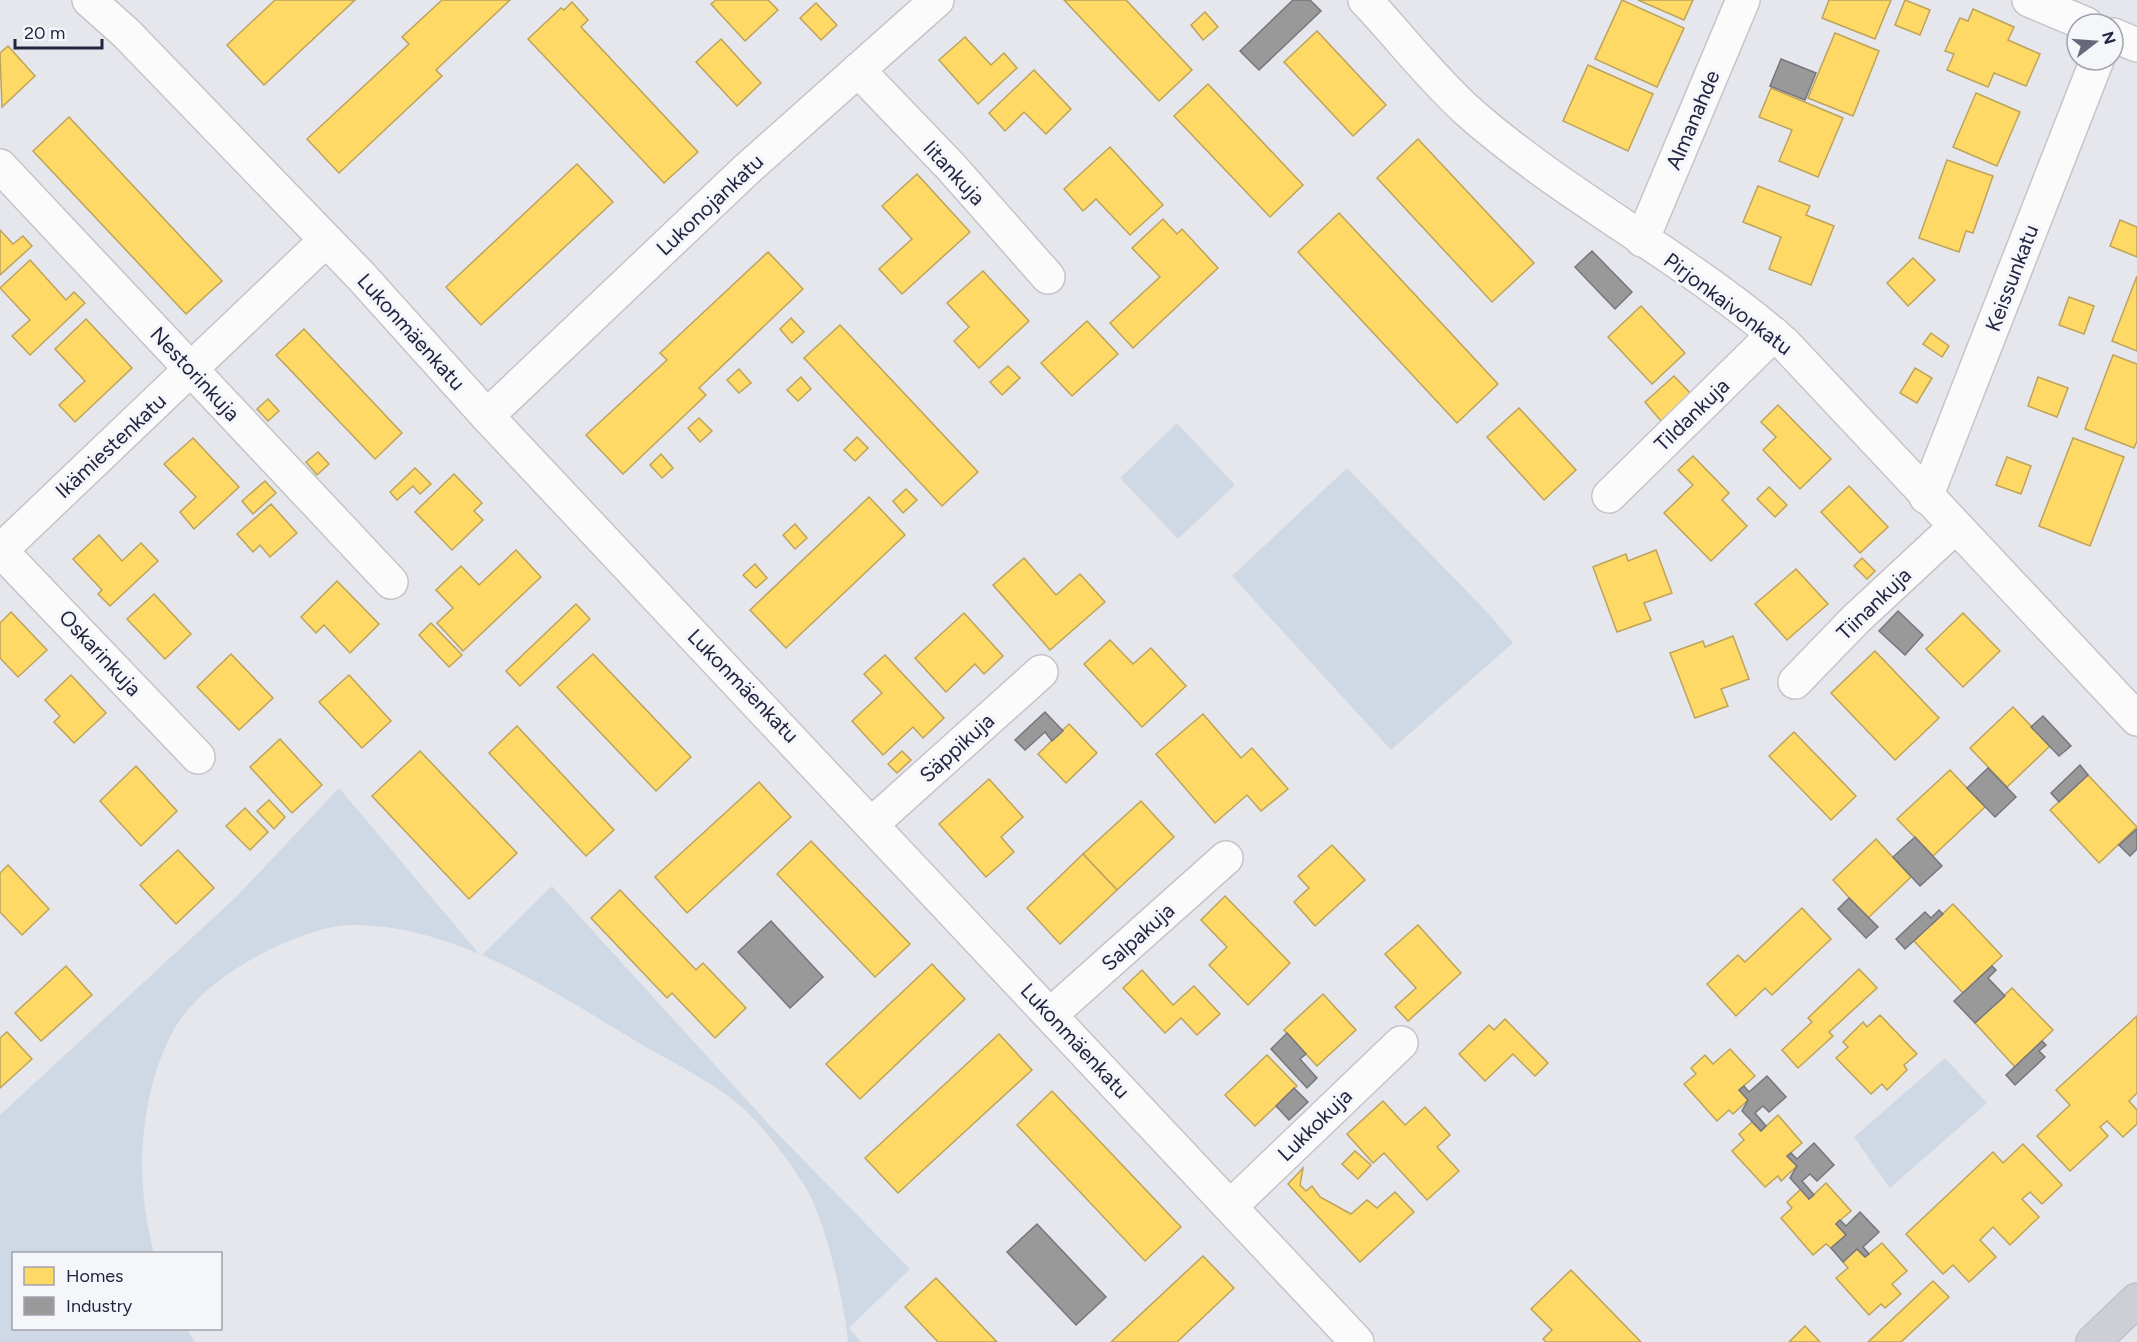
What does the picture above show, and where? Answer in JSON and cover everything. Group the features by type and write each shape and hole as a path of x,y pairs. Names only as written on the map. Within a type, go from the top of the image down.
{"main road":[{"path":"2094,1342 2137,1300"}],"street":[{"name":"Lukonmäenkatu","path":"90,0 126,33 325,242 1358,1342"},
{"name":"Lukonojankatu","path":"487,416 746,170 937,0"},
{"name":"Pirjonkaivonkatu","path":"1365,0 1469,112 1774,334 2137,719"},
{"name":"Almanahde","path":"1642,240 1743,0"},
{"path":"2029,0 2065,15"},
{"name":"Iitankuja","path":"858,70 952,168 1048,277"},
{"name":"Keissunkatu","path":"1926,496 2092,72"},
{"name":"Nestorinkuja","path":"0,166 190,371 392,582"},
{"name":"Ikämiestenkatu","path":"0,550 325,242"},
{"name":"Tildankuja","path":"1609,496 1774,334"},
{"name":"Tiinankuja","path":"1795,682 1856,619 1955,527"},
{"name":"Oskarinkuja","path":"0,550 198,757"},
{"name":"Säppikuja","path":"873,823 1041,672"},
{"name":"Salpakuja","path":"1050,1014 1226,858"},
{"name":"Lukkokuja","path":"1230,1206 1401,1043"}],"shaded area":[{"path":"1177,423 1235,485 1178,539 1120,478"},
{"path":"1347,468 1488,613 1513,643 1391,750 1232,576"},
{"path":"339,788 480,955 433,937 395,929 346,925 312,933 279,945 255,957 213,985 179,1021 160,1060 152,1087 146,1115 142,1171 144,1199 154,1252 12,1252 12,1330 188,1330 195,1342 0,1342 0,1115 237,896"},
{"path":"552,886 776,1132 910,1269 849,1328 861,1342 848,1342 833,1263 813,1202 790,1163 750,1115 728,1096 696,1075 574,1003 482,955"},
{"path":"1945,1058 1987,1103 1890,1188 1854,1137"}],"building: Homes":[{"path":"275,0 355,0 264,85 227,45"},
{"path":"442,0 510,0 436,70 442,76 339,173 307,139 409,44 402,37"},
{"path":"716,0 768,0 778,10 745,41 711,4"},
{"path":"1064,0 1126,0 1192,70 1159,101"},
{"path":"1622,0 1684,28 1657,87 1595,59"},
{"path":"1638,0 1693,0 1684,20"},
{"path":"1829,0 1891,0 1875,39 1822,18"},
{"path":"1905,0 1930,10 1920,35 1895,25"},
{"path":"572,2 588,20 581,27 698,152 664,183 528,39 561,8 564,10"},
{"path":"816,3 837,25 821,40 800,18"},
{"path":"1973,9 2014,27 2008,40 2040,54 2026,86 1994,73 1988,87 1947,70 1954,54 1945,51 1960,18 1968,21"},
{"path":"1205,12 1218,27 1203,40 1191,25"},
{"path":"1317,31 1386,105 1353,136 1284,62"},
{"path":"1835,33 1879,51 1853,116 1808,98"},
{"path":"965,37 991,65 1004,53 1017,68 978,104 939,60"},
{"path":"721,39 761,83 737,106 696,62"},
{"path":"8,46 35,76 2,107 0,53"},
{"path":"1588,65 1653,94 1628,151 1563,121"},
{"path":"1034,70 1071,109 1046,134 1024,112 1005,131 989,113"},
{"path":"1208,84 1303,185 1270,217 1174,116"},
{"path":"1771,88 1843,118 1818,177 1779,161 1792,130 1759,117"},
{"path":"1976,93 2020,112 1997,166 1953,147"},
{"path":"69,117 222,281 186,314 33,151"},
{"path":"1418,139 1534,263 1492,302 1377,178"},
{"path":"1110,147 1163,205 1130,235 1096,199 1083,211 1064,189"},
{"path":"1947,160 1993,176 1973,233 1966,231 1959,252 1919,238"},
{"path":"577,164 613,202 481,325 446,287"},
{"path":"917,174 970,232 902,294 879,269 912,239 882,206"},
{"path":"1758,186 1810,206 1806,215 1834,226 1811,285 1769,269 1781,237 1743,222"},
{"path":"1339,213 1498,384 1457,423 1298,252"},
{"path":"1163,219 1177,234 1182,229 1218,268 1133,348 1110,323 1160,277 1132,248"},
{"path":"2120,220 2137,227 2137,257 2110,246"},
{"path":"0,230 13,244 23,236 32,246 0,275"},
{"path":"768,252 803,289 699,388 706,395 623,474 586,435 667,360 660,353"},
{"path":"1913,258 1935,280 1908,306 1887,283"},
{"path":"30,260 66,300 74,292 85,303 30,355 12,336 30,320 0,288"},
{"path":"983,271 1029,321 979,368 954,341 969,327 947,303"},
{"path":"2137,276 2137,351 2112,341"},
{"path":"2069,297 2094,306 2084,334 2059,325"},
{"path":"1641,306 1685,353 1652,384 1608,337"},
{"path":"791,318 804,332 792,343 780,329"},
{"path":"86,319 132,368 75,422 59,405 85,381 55,349"},
{"path":"1087,321 1118,354 1072,396 1041,363"},
{"path":"840,325 978,472 942,506 804,358"},
{"path":"304,329 402,433 375,459 276,355"},
{"path":"1931,333 1949,346 1942,357 1923,344"},
{"path":"2113,355 2137,364 2137,441 2134,448 2085,429"},
{"path":"1008,366 1020,378 1002,395 990,382"},
{"path":"1915,368 1932,378 1917,403 1900,393"},
{"path":"739,369 751,383 739,393 727,380"},
{"path":"1674,376 1691,394 1661,421 1645,402"},
{"path":"801,377 811,389 798,401 787,390"},
{"path":"2038,377 2068,388 2057,417 2028,406"},
{"path":"268,399 279,411 268,421 257,409"},
{"path":"1778,405 1831,459 1800,489 1763,450 1776,437 1761,422"},
{"path":"1519,408 1576,470 1544,500 1487,437"},
{"path":"699,418 712,431 700,442 688,428"},
{"path":"857,437 868,448 855,461 844,450"},
{"path":"193,438 239,487 194,529 180,512 196,497 164,464"},
{"path":"2073,438 2124,457 2090,546 2039,526"},
{"path":"318,452 329,464 317,475 306,462"},
{"path":"661,454 673,468 662,478 650,465"},
{"path":"1693,456 1729,493 1722,500 1747,526 1711,561 1664,513 1693,485 1678,470"},
{"path":"2007,457 2031,466 2021,494 1996,485"},
{"path":"415,468 431,484 420,494 413,486 397,500 390,492"},
{"path":"454,474 482,503 474,511 483,520 452,550 415,512"},
{"path":"265,481 276,493 253,514 242,501"},
{"path":"1849,486 1888,527 1860,553 1821,512"},
{"path":"1769,487 1787,505 1775,517 1757,499"},
{"path":"906,489 917,500 903,513 893,501"},
{"path":"869,497 905,535 786,648 750,610"},
{"path":"271,504 297,533 270,557 260,545 253,552 237,534"},
{"path":"795,524 807,538 795,549 783,535"},
{"path":"99,535 122,561 141,543 158,561 110,606 98,594 102,590 73,559"},
{"path":"516,550 541,577 463,651 437,623 453,608 436,590 461,566 479,585"},
{"path":"1656,550 1672,593 1644,603 1651,620 1617,632 1593,567 1626,554 1628,561"},
{"path":"1024,558 1056,595 1080,574 1105,602 1050,650 993,585"},
{"path":"1862,558 1875,571 1867,579 1854,566"},
{"path":"755,564 767,578 756,588 743,575"},
{"path":"1796,569 1828,604 1787,640 1755,604"},
{"path":"337,581 379,624 350,653 324,625 316,633 301,617"},
{"path":"154,594 191,634 165,659 127,619"},
{"path":"576,604 590,619 520,686 506,671"},
{"path":"11,612 47,650 18,677 0,658 0,623"},
{"path":"964,613 1003,656 984,674 975,664 946,692 915,658"},
{"path":"1963,613 2000,651 1963,687 1926,649"},
{"path":"431,623 462,655 449,667 419,635"},
{"path":"1733,636 1749,679 1721,689 1728,706 1695,718 1670,653 1703,641 1705,647"},
{"path":"1110,640 1133,664 1151,648 1186,686 1142,727 1084,664"},
{"path":"1875,651 1939,718 1895,760 1831,693"},
{"path":"231,654 273,698 239,730 197,687"},
{"path":"593,654 691,757 656,791 557,687"},
{"path":"885,655 944,718 923,738 913,727 883,755 852,721 882,693 864,674"},
{"path":"71,675 106,713 74,743 54,722 60,716 45,700"},
{"path":"349,675 391,721 362,748 319,702"},
{"path":"2013,707 2050,746 2007,787 1970,748"},
{"path":"1203,714 1241,758 1252,748 1288,789 1261,811 1247,795 1215,823 1156,754"},
{"path":"1069,724 1097,753 1066,783 1038,754"},
{"path":"517,726 614,830 586,856 489,753"},
{"path":"1794,732 1856,796 1831,820 1769,756"},
{"path":"280,739 322,785 292,813 250,767"},
{"path":"420,751 517,853 469,899 372,796"},
{"path":"902,751 911,760 897,773 888,764"},
{"path":"136,766 177,811 141,846 100,801"},
{"path":"1950,770 1985,807 1933,856 1897,819"},
{"path":"2088,775 2137,827 2099,863 2050,810"},
{"path":"989,779 1023,817 1001,837 1014,852 986,877 939,824"},
{"path":"759,782 791,817 687,913 655,877"},
{"path":"269,800 285,817 274,829 257,811"},
{"path":"1141,801 1174,837 1117,890 1083,854"},
{"path":"245,808 268,832 250,850 226,826"},
{"path":"1876,839 1911,877 1868,918 1833,880"},
{"path":"811,841 910,944 875,977 777,874"},
{"path":"1332,845 1365,880 1315,926 1294,902 1309,888 1298,876"},
{"path":"178,850 214,888 176,924 140,885"},
{"path":"1083,854 1117,890 1060,944 1027,908"},
{"path":"8,865 49,909 22,935 0,912 0,873"},
{"path":"620,890 696,970 703,963 746,1008 715,1038 672,993 667,998 591,918"},
{"path":"1225,896 1290,963 1248,1005 1209,965 1227,947 1201,920"},
{"path":"1953,904 2002,956 1963,993 1914,941"},
{"path":"1802,908 1831,939 1772,995 1765,988 1736,1016 1707,984 1738,955 1745,962"},
{"path":"1418,925 1461,973 1408,1021 1395,1007 1416,988 1385,954"},
{"path":"932,964 965,999 860,1099 826,1064"},
{"path":"66,966 92,995 41,1041 15,1013"},
{"path":"1859,969 1877,988 1829,1032 1833,1036 1798,1068 1782,1050 1812,1022 1808,1018"},
{"path":"1142,970 1173,1005 1194,986 1220,1014 1197,1035 1181,1018 1165,1033 1123,988"},
{"path":"2012,988 2053,1030 2015,1067 1975,1023"},
{"path":"1323,994 1356,1030 1317,1066 1284,1030"},
{"path":"1880,1015 1917,1054 1904,1065 1907,1070 1887,1090 1882,1084 1871,1094 1836,1058 1848,1047 1843,1042 1863,1022 1867,1027"},
{"path":"2137,1016 2137,1093 2129,1101 2137,1110 2137,1124 2123,1137 2107,1121 2100,1127 2108,1136 2070,1171 2037,1136 2070,1105 2056,1090"},
{"path":"1505,1019 1548,1063 1535,1076 1513,1054 1485,1081 1459,1054 1489,1025 1494,1030"},
{"path":"7,1032 32,1059 0,1088 0,1038"},
{"path":"999,1034 1032,1070 898,1193 865,1158"},
{"path":"1730,1049 1755,1076 1739,1090 1748,1100 1733,1114 1729,1110 1717,1121 1684,1084 1696,1074 1691,1068 1705,1055 1713,1064"},
{"path":"1267,1055 1297,1086 1255,1126 1225,1095"},
{"path":"1052,1091 1181,1227 1145,1261 1017,1125"},
{"path":"1383,1101 1405,1125 1425,1107 1450,1135 1437,1147 1459,1171 1427,1200 1384,1153 1373,1163 1347,1134"},
{"path":"1778,1115 1802,1143 1787,1156 1797,1166 1781,1181 1778,1176 1765,1187 1732,1151 1744,1140 1739,1134 1752,1122 1761,1131"},
{"path":"2023,1144 2062,1185 2042,1204 2030,1192 2022,1199 2039,1217 2010,1245 1993,1227 1980,1240 1996,1257 1969,1282 1953,1265 1943,1274 1906,1234 1993,1152 2003,1163"},
{"path":"1355,1151 1371,1165 1358,1179 1342,1164"},
{"path":"1303,1168 1300,1185 1306,1191 1312,1186 1320,1197 1351,1214 1367,1200 1377,1208 1395,1192 1414,1212 1360,1262 1288,1184"},
{"path":"1826,1183 1851,1211 1836,1224 1846,1235 1831,1248 1826,1244 1813,1255 1781,1218 1792,1208 1787,1202 1801,1189 1809,1199"},
{"path":"1882,1243 1907,1271 1892,1284 1901,1294 1885,1308 1881,1304 1869,1315 1836,1278 1848,1268 1843,1262 1857,1249 1865,1257"},
{"path":"1203,1256 1234,1288 1177,1342 1111,1342"},
{"path":"1571,1270 1641,1342 1546,1342 1543,1339 1552,1330 1531,1309"},
{"path":"936,1278 997,1342 938,1342 905,1307"},
{"path":"1933,1281 1949,1297 1901,1342 1868,1342"},
{"path":"1805,1326 1820,1342 1789,1342"}],"building: Industry":[{"path":"1293,0 1310,0 1321,11 1259,70 1240,51"},
{"path":"1781,59 1816,73 1805,100 1770,86"},
{"path":"1592,251 1632,292 1615,309 1575,267"},
{"path":"1898,611 1923,635 1905,655 1879,631"},
{"path":"1045,712 1063,731 1052,741 1045,732 1025,750 1015,740"},
{"path":"2043,716 2071,746 2059,756 2031,727"},
{"path":"2080,765 2088,775 2059,802 2051,793"},
{"path":"1988,768 2016,797 1995,817 1967,788"},
{"path":"2137,829 2137,849 2130,856 2119,845"},
{"path":"1915,837 1942,866 1920,886 1893,857"},
{"path":"1849,898 1878,927 1866,938 1838,909"},
{"path":"1939,910 1943,914 1905,949 1896,939 1925,912 1931,918"},
{"path":"771,921 823,977 790,1008 738,952"},
{"path":"1992,966 1996,970 1988,978 2005,996 1975,1023 1954,1001"},
{"path":"1287,1033 1306,1054 1300,1059 1317,1078 1307,1088 1271,1049"},
{"path":"2042,1041 2046,1045 2039,1051 2045,1057 2015,1085 2006,1075"},
{"path":"1767,1076 1786,1097 1769,1112 1763,1106 1755,1113 1766,1126 1761,1131 1742,1111 1748,1100 1739,1090 1744,1086 1749,1092"},
{"path":"1294,1088 1308,1102 1289,1120 1276,1106"},
{"path":"1814,1143 1834,1165 1817,1181 1810,1174 1802,1181 1814,1195 1809,1199 1790,1178 1797,1166 1787,1156 1791,1153 1797,1159"},
{"path":"1860,1212 1879,1232 1863,1247 1869,1254 1865,1257 1857,1249 1843,1262 1831,1248 1846,1235 1836,1224 1840,1220 1846,1226"},
{"path":"1037,1224 1106,1297 1076,1325 1007,1252"}]}
